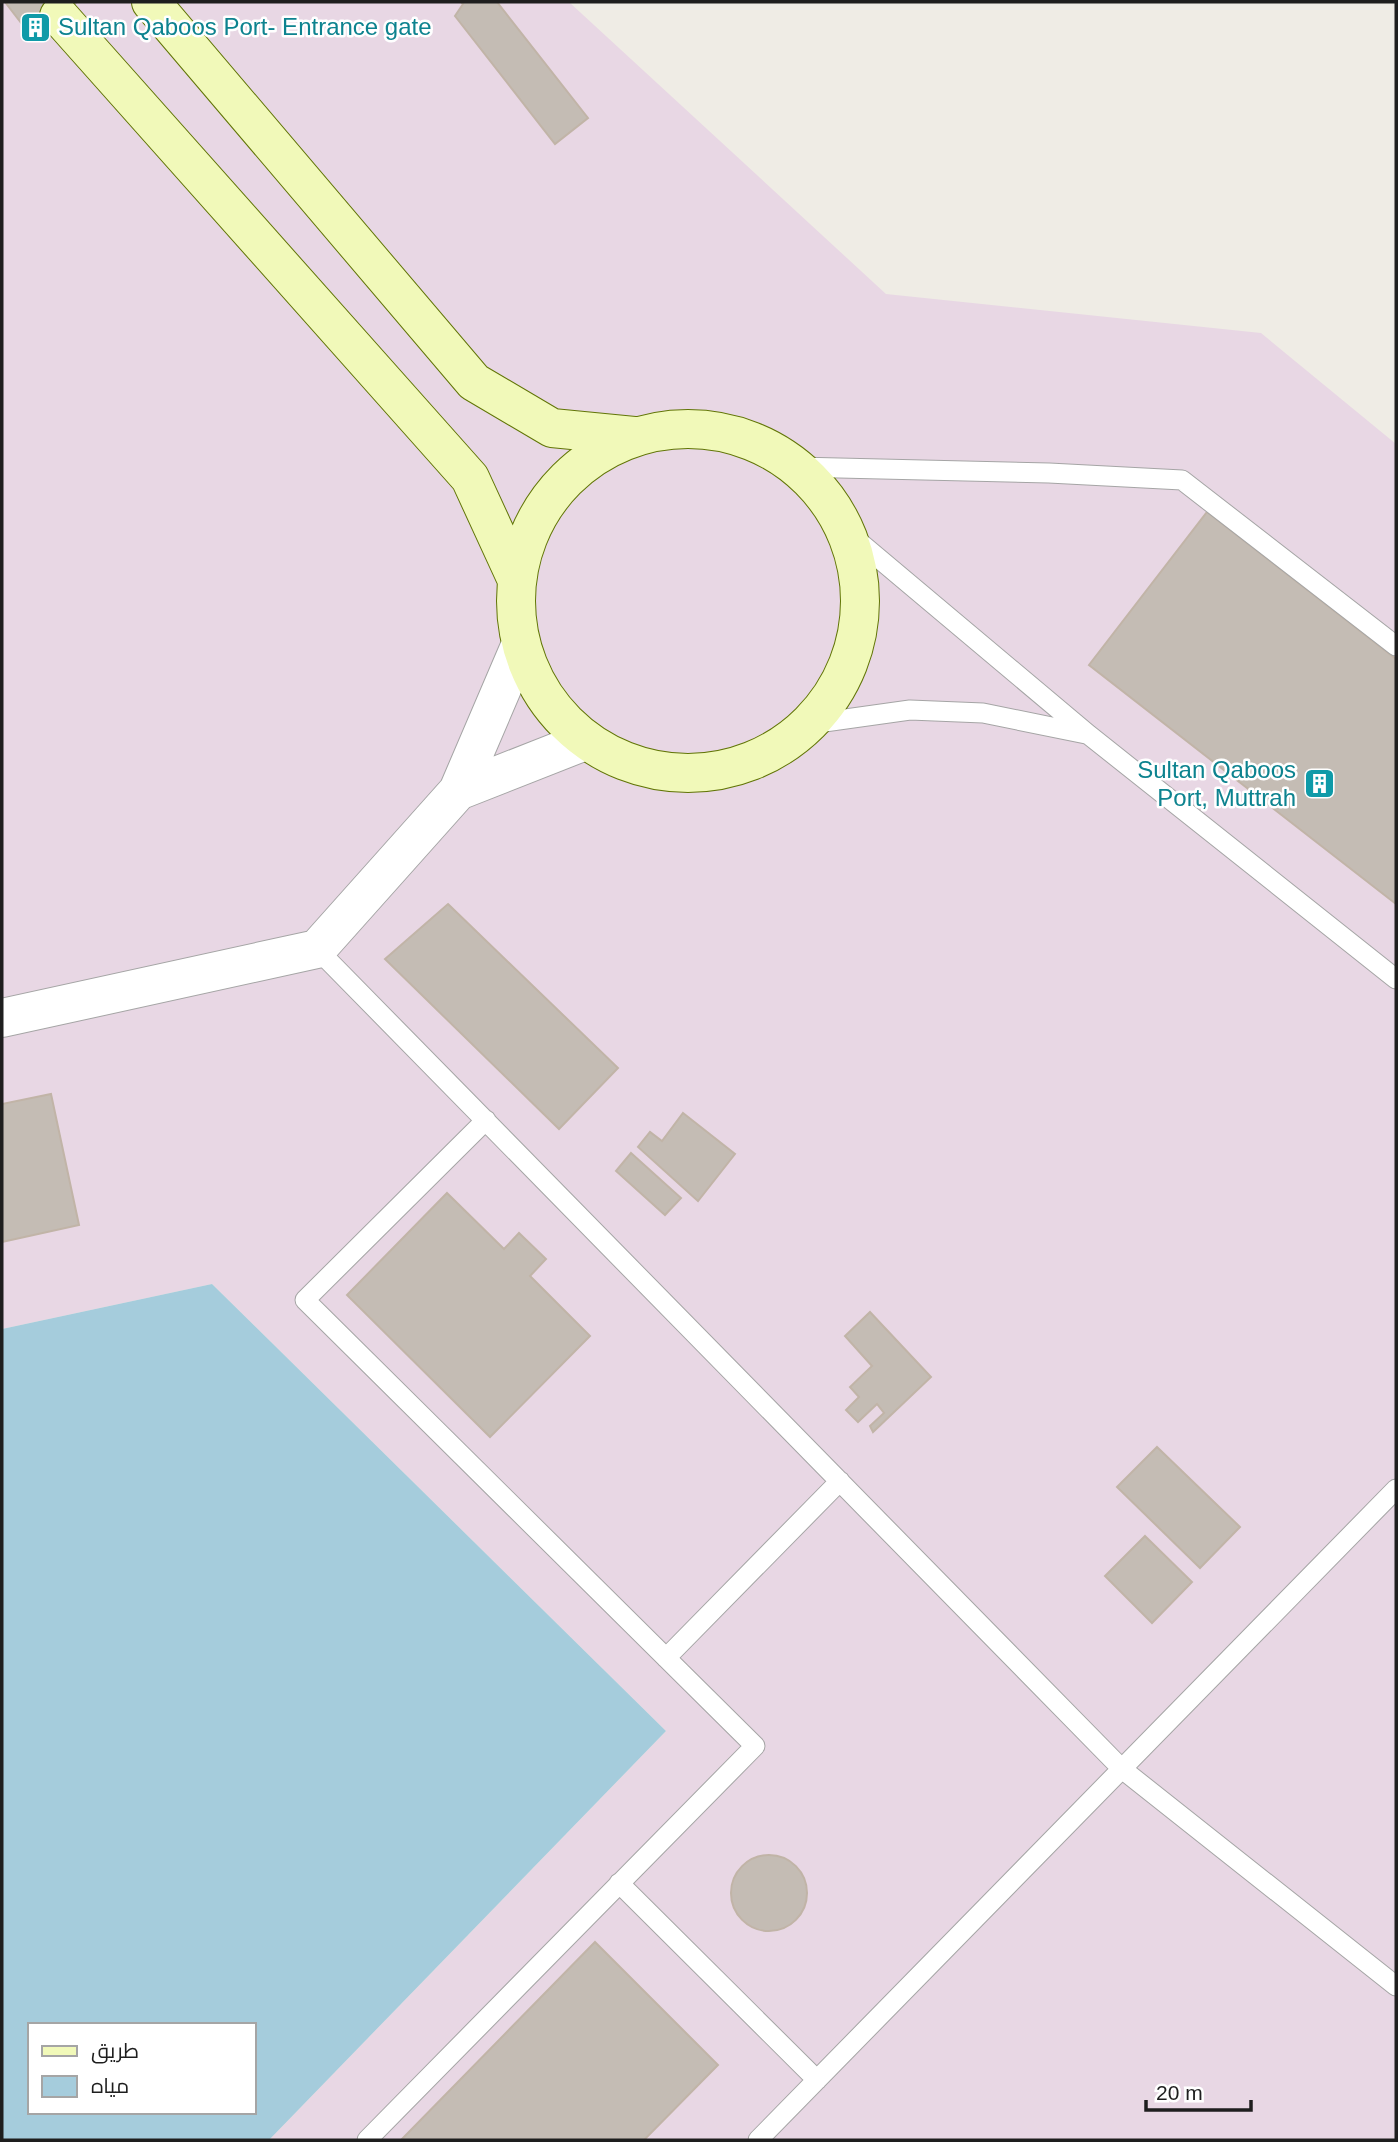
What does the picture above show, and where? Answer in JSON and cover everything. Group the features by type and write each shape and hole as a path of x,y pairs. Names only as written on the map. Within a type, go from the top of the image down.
{"street":[{"path":"151,2 474,382 552,428 643,436"},
{"path":"59,16 470,478 516,578 521,644 534,681 557,714 585,741 627,764 683,775 743,766 787,744 810,724 831,698 846,670 859,619 859,579 845,530 822,493 797,467 771,449 744,437 712,430 666,429 599,452 577,468 552,494 533,526 516,578"},
{"path":"2,1018 317,948 458,791 521,644"},
{"path":"458,791 585,741"}],"lane":[{"path":"797,467 1049,473 1182,480 1396,646"},
{"path":"845,530 1089,735 1396,979"},
{"path":"810,724 909,710 983,713 1089,735"},
{"path":"317,948 1122,1769 1396,1986"},
{"path":"367,2140 755,1746 304,1300 486,1120"},
{"path":"666,1658 840,1481"},
{"path":"758,2140 1396,1489"},
{"path":"619,1883 817,2080"}],"shaded area":[{"path":"2,2 569,2 886,294 1261,333 1396,444 1396,2140 269,2140 666,1731 212,1284 2,1329"}],"water":[{"path":"212,1284 666,1731 269,2140 2,2140 2,1329"}],"building":[{"name":"Sultan Qaboos Port- Entrance gate","path":"5,2 77,2 32,37"},
{"path":"461,2 497,2 588,118 555,144 455,16 463,4"},
{"name":"Sultan Qaboos Port, Muttrah","path":"1207,512 1396,659 1396,904 1089,665"},
{"path":"448,904 618,1068 559,1129 385,959"},
{"path":"51,1094 79,1225 2,1242 2,1104"},
{"path":"683,1113 735,1154 698,1201 638,1147 650,1132 662,1141"},
{"path":"631,1153 681,1198 665,1215 616,1171"},
{"path":"447,1193 504,1249 519,1233 546,1259 530,1276 590,1336 490,1437 347,1295"},
{"path":"870,1312 931,1377 873,1432 870,1426 884,1413 877,1404 858,1422 846,1410 859,1397 850,1387 872,1366 845,1336"},
{"path":"1157,1447 1240,1527 1200,1568 1117,1487"},
{"path":"1145,1536 1192,1582 1152,1623 1105,1576"},
{"path":"769,1855 783,1858 796,1866 804,1879 807,1893 804,1907 796,1920 783,1928 769,1931 755,1928 742,1920 734,1907 731,1893 734,1879 742,1866 755,1858"},
{"path":"595,1942 718,2065 644,2140 401,2140"}],"place":[{"name":"Sultan Qaboos Port- Entrance gate","path":"35,27"},
{"name":"Sultan Qaboos Port, Muttrah","path":"1319,784"}]}
